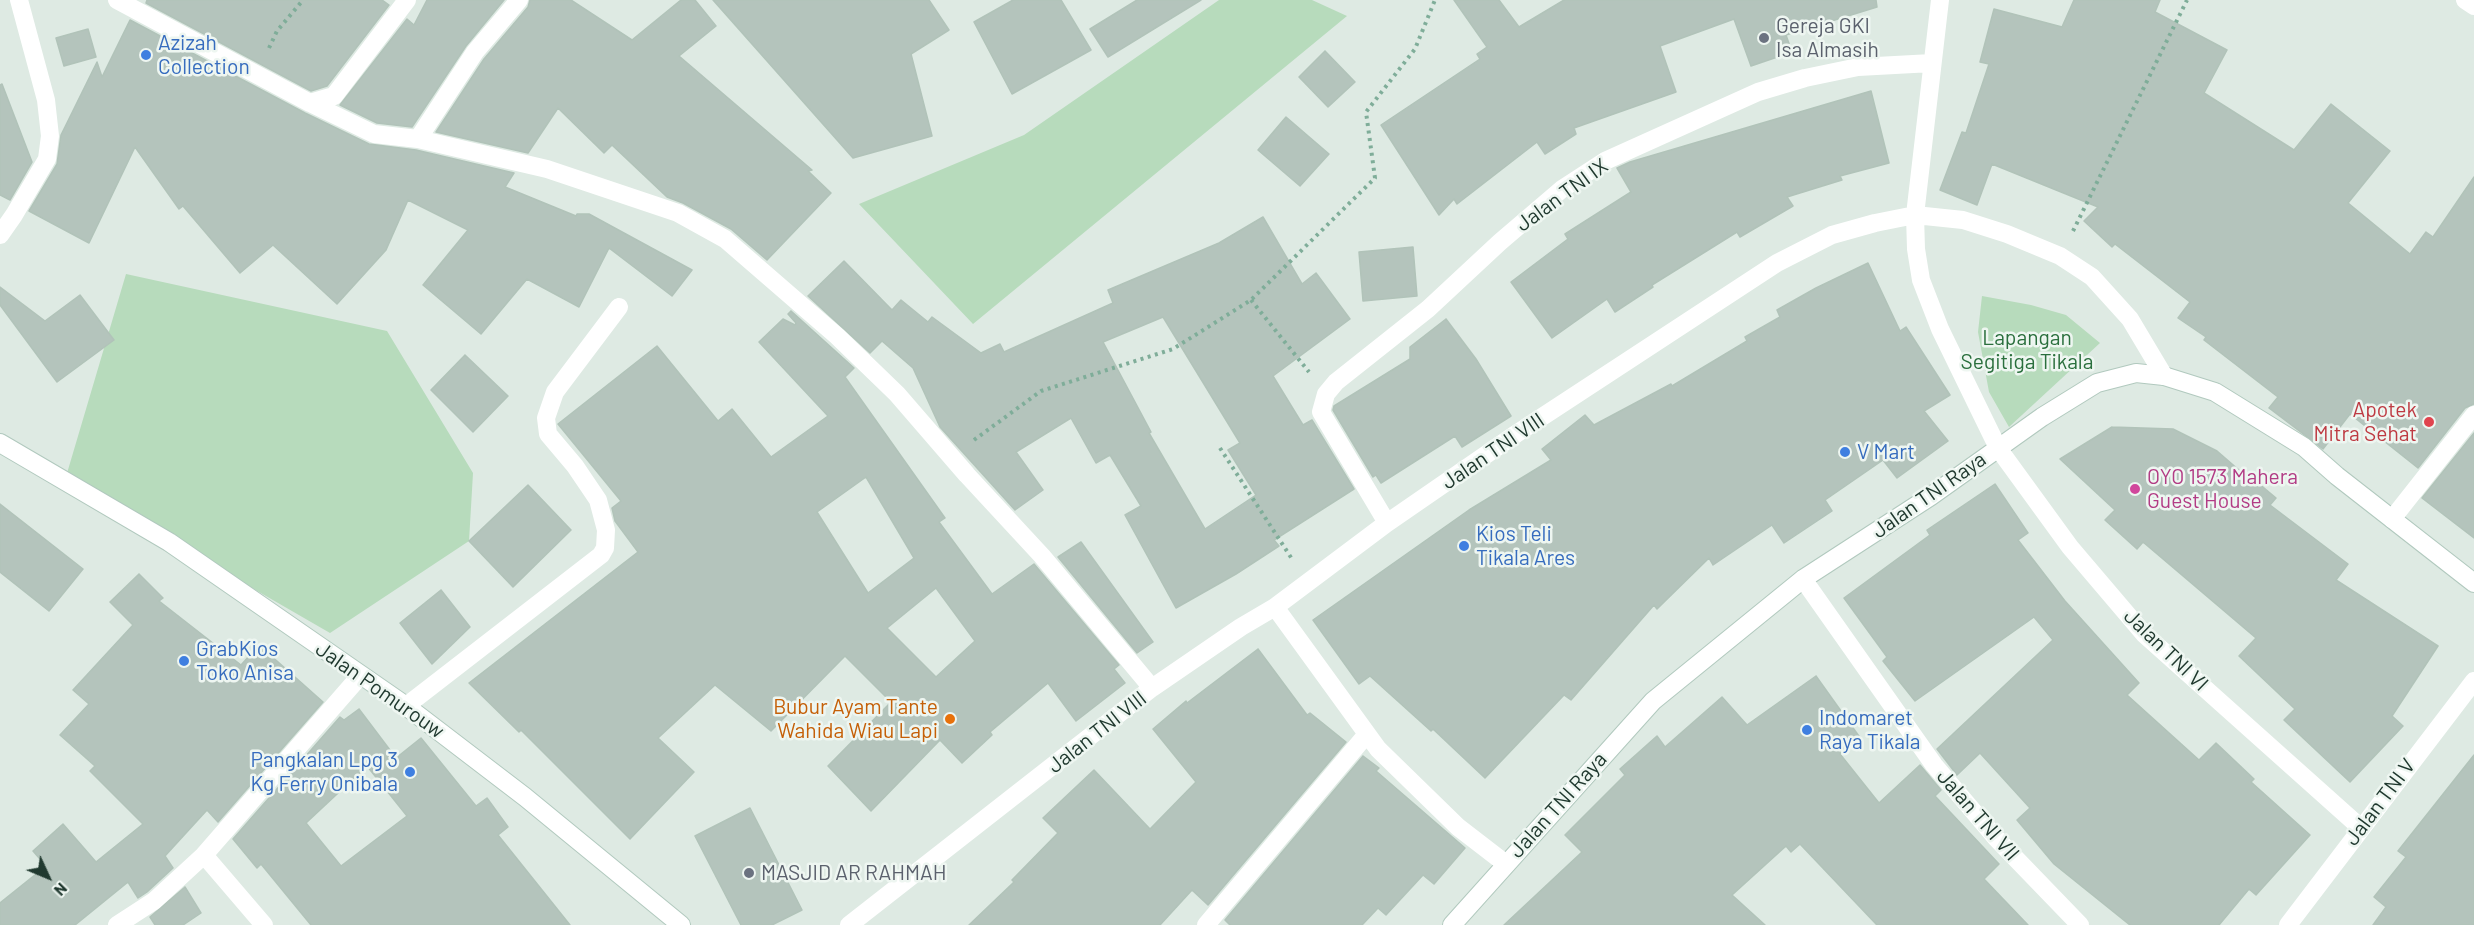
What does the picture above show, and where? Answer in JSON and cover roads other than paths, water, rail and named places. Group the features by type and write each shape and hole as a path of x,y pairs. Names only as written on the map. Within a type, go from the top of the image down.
{"street":[{"path":"0,235 15,215 47,159 50,136 46,100 19,0"},
{"path":"117,0 310,103 374,134 417,139 548,169 678,213 725,239 837,336 880,377 1042,556 1152,688"},
{"path":"310,103 334,96 407,0"},
{"path":"417,139 475,52 519,0"},
{"name":"Jalan TNI VI","path":"1940,0 1915,215 1916,249 1921,280 1940,329 1998,448 2070,547 2144,634 2361,828"},
{"path":"2464,0 2474,6"},
{"name":"Jalan TNI IX","path":"1387,523 1322,412 1326,394 1336,382 1428,309 1500,242 1553,197 1605,161 1758,92 1805,78 1858,67 1932,63"},
{"name":"Jalan TNI VIII","path":"849,925 1152,688 1241,627 1275,607 1387,523 1516,434 1777,263 1832,236 1875,223 1915,215 1964,220 2007,234 2060,256 2092,277 2130,319 2164,376"},
{"path":"406,706 601,555 605,549 606,530 598,500 575,466 548,434 546,417 555,392 619,307"},
{"name":"Jalan TNI Raya","path":"1452,925 1653,701 1803,579 1931,496 2042,417 2097,383 2136,374 2164,376 2215,392 2304,447 2337,476 2474,583"},
{"path":"2392,519 2474,415"},
{"name":"Jalan Pomurouw","path":"0,443 169,542 406,706 525,796 681,925"},
{"name":"Jalan TNI VII","path":"1803,579 1935,765 1996,838 2080,925"},
{"path":"1275,607 1378,749 1458,827 1506,864"},
{"path":"117,925 154,901 204,855 360,676"},
{"name":"Jalan TNI V","path":"2288,925 2474,681"},
{"path":"1206,925 1367,734"},
{"path":"204,855 264,925"}],"place":[{"name":"Gereja GKI Isa Almasih","path":"1764,38"},
{"name":"Azizah Collection","path":"146,55"},
{"name":"Apotek Mitra Sehat","path":"2429,422"},
{"name":"V Mart","path":"1845,452"},
{"name":"OYO 1573 Mahera Guest House","path":"2135,489"},
{"name":"Kios Teli Tikala Ares","path":"1464,546"},
{"name":"GrabKios Toko Anisa","path":"184,661"},
{"name":"Bubur Ayam Tante Wahida Wiau Lapi","path":"950,719"},
{"name":"Indomaret Raya Tikala","path":"1807,730"},
{"name":"Pangkalan Lpg 3 Kg Ferry Onibala","path":"410,772"},
{"name":"MASJID AR RAHMAH","path":"749,873"}],"park label":[{"name":"Lapangan Segitiga Tikala","path":"2027,350"}]}
